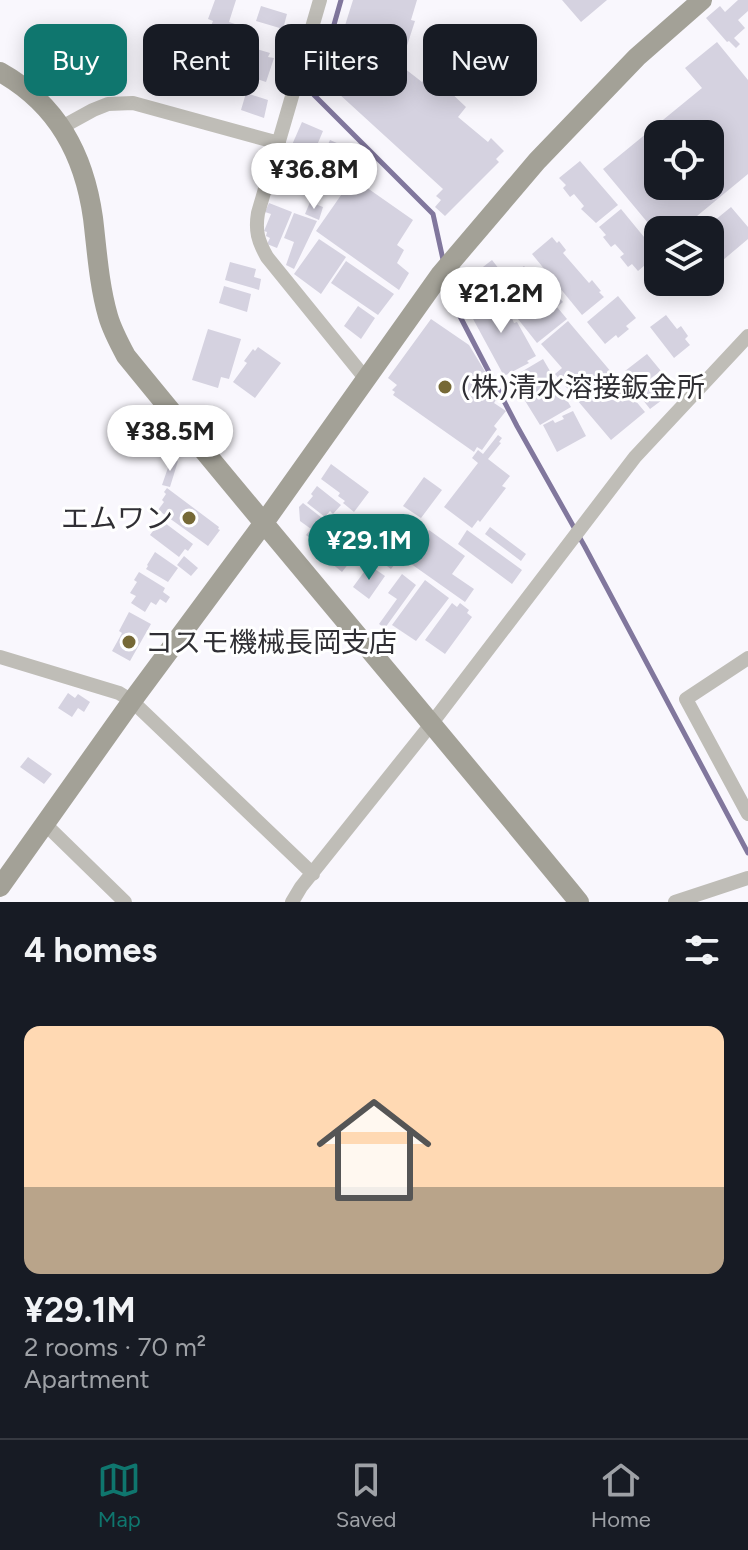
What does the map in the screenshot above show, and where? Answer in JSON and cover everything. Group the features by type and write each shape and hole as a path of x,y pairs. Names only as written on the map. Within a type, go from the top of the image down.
{"street":[{"path":"320,0 255,229 267,257 365,378"},
{"path":"0,887 440,275 537,161 637,57 702,0"},
{"path":"0,72 28,89 62,127 70,141 88,187 101,289 113,330 126,356 579,902"},
{"path":"62,127 108,104 133,103 279,143"},
{"path":"292,902 635,457 748,336"},
{"path":"0,657 119,693 132,701 313,874"},
{"path":"748,658 686,699 748,814"},
{"path":"44,823 125,902"},
{"path":"675,902 748,878"}],"building":[{"path":"215,0 236,0 229,22 235,24 212,24 213,21 208,19"},
{"path":"353,0 417,0 411,20 415,21 407,46 407,24 345,24"},
{"path":"562,0 607,0 581,22"},
{"path":"738,0 748,0 748,11 738,20 745,28 734,38 740,44 736,48 706,18 720,6 725,12"},
{"path":"261,6 287,14 284,24 275,24 275,27 256,21"},
{"path":"717,42 748,80 748,174 724,194 724,120 663,120 702,88 685,68"},
{"path":"259,50 270,53 268,57 274,58 266,82 259,80"},
{"path":"407,70 423,81 423,96 454,96 466,107 458,117 488,142 491,138 504,151 496,159 499,162 445,216 435,207 441,200 436,196 443,189 341,96 407,96"},
{"path":"245,96 268,100 264,118 241,110"},
{"path":"302,122 323,131 310,162 288,154"},
{"path":"644,135 644,200 716,200 697,216 644,218 603,169"},
{"path":"330,140 348,148 332,183 318,176"},
{"path":"580,161 618,205 596,223 581,209 584,206 574,194 570,197 563,188 566,185 559,178"},
{"path":"353,178 413,220 397,245 404,250 397,263 409,273 399,290 316,231"},
{"path":"310,202 323,207 319,220 305,214"},
{"path":"269,203 292,212 277,248 267,244 270,238 264,231 271,214 265,212"},
{"path":"731,207 748,227 748,239 724,259 724,216 720,216"},
{"path":"621,209 644,237 644,266 638,271 632,264 628,267 620,257 624,254 615,244 611,247 599,227"},
{"path":"294,213 317,221 294,269 286,265 294,242 284,238"},
{"path":"552,237 557,243 559,241 566,250 563,253 589,283 592,280 604,297 582,315 532,254"},
{"path":"319,239 346,257 321,294 294,274"},
{"path":"492,260 507,279 524,266 549,298 555,293 563,302 557,307 567,319 537,343 479,270"},
{"path":"346,261 394,294 378,315 331,283"},
{"path":"230,262 256,269 254,277 261,279 259,290 225,280"},
{"path":"469,279 478,295 466,302 457,286"},
{"path":"224,286 251,294 247,312 219,303"},
{"path":"491,292 506,319 511,316 514,323 517,322 536,356 504,376 466,306"},
{"path":"618,296 636,318 626,326 629,329 605,344 587,322"},
{"path":"358,306 375,318 361,339 344,326"},
{"path":"666,315 677,329 681,326 690,345 674,358 650,327"},
{"name":"(株)清水溶接鈑金所","path":"431,319 469,345 501,398 494,403 506,411 482,450 477,447 474,452 393,395 395,392 392,390 397,385 388,378"},
{"path":"568,321 645,412 611,440 555,374 562,368 541,344"},
{"path":"208,329 241,339 229,379 221,377 218,388 192,380"},
{"path":"258,347 281,363 255,398 233,382 247,363 244,361"},
{"path":"647,354 661,371 647,381 662,400 650,409 625,371"},
{"path":"543,359 571,407 540,425 511,378"},
{"path":"573,411 586,436 557,452 543,425 564,419 562,416"},
{"path":"498,435 502,438 501,443 488,459 510,476 502,486 506,488 472,528 444,507 478,463 472,458 478,450 483,454"},
{"path":"171,459 178,461 170,487 162,485"},
{"path":"331,464 369,492 354,512 343,503 345,501 338,496 340,493 321,479"},
{"path":"424,477 442,490 421,518 403,506"},
{"path":"317,486 341,505 333,514 330,511 325,517 307,503"},
{"name":"エムワン","path":"167,488 219,527 208,546 158,510 164,502"},
{"path":"303,503 340,532 326,550 306,535 311,529 300,521 299,507"},
{"path":"355,515 368,524 353,546 340,536"},
{"path":"161,520 193,544 179,557 150,535"},
{"path":"490,527 526,554 521,561 485,534"},
{"path":"429,530 465,556 452,574 474,589 465,602 407,561"},
{"path":"467,530 522,570 512,584 458,544"},
{"path":"339,539 357,553 342,572 325,558"},
{"path":"391,541 405,551 391,569 376,558"},
{"path":"155,552 178,568 168,582 146,569"},
{"path":"184,556 198,568 191,576 177,565"},
{"path":"369,565 385,576 369,599 353,587"},
{"path":"139,572 165,588 163,592 170,597 166,603 160,599 156,605 151,602 145,612 131,603 136,596 130,593"},
{"path":"402,574 416,585 385,628 379,624 397,599 388,593"},
{"path":"425,580 449,598 416,641 392,625"},
{"path":"452,603 457,607 460,603 472,617 445,654 425,640"},
{"name":"コスモ機械長岡支店","path":"129,612 151,624 130,661 112,651"},
{"path":"68,693 75,698 78,694 90,702 84,712 78,708 72,717 58,708"},
{"path":"28,757 52,774 44,784 20,767"}],"waterway":[{"path":"341,0 314,95 433,214 444,264"},
{"path":"447,277 452,301 517,426 748,853"}],"place":[{"name":"(株)清水溶接鈑金所","path":"445,387"},
{"name":"エムワン","path":"189,518"},
{"name":"コスモ機械長岡支店","path":"129,642"}]}
